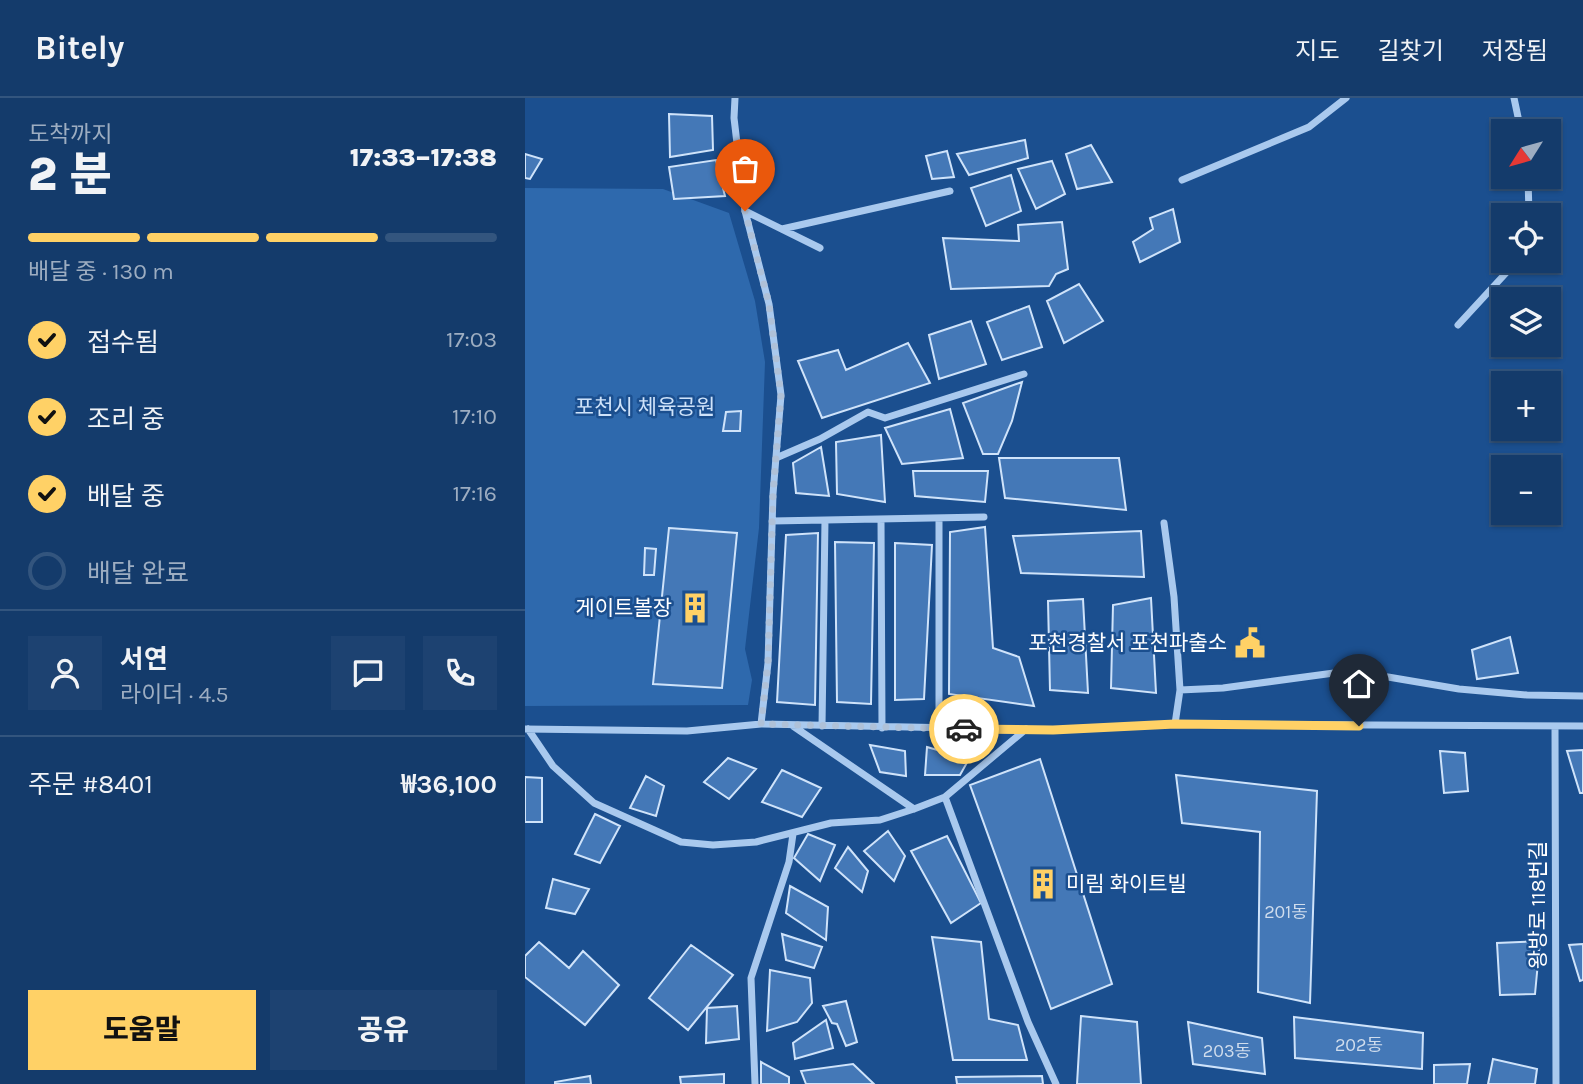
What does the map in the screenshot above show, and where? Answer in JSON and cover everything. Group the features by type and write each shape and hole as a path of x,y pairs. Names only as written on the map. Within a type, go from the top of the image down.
{"street":[{"path":"735,98 734,118 745,211 769,304 781,395 772,521 768,663 761,724"},
{"path":"1182,180 1310,127 1346,98"},
{"path":"1514,98 1518,119"},
{"path":"782,229 950,191"},
{"path":"745,211 820,248"},
{"path":"1458,326 1506,273"},
{"path":"776,458 820,439 868,412 885,418 1024,374"},
{"path":"772,521 984,517"},
{"path":"939,518 939,728"},
{"path":"881,519 882,728"},
{"path":"822,726 825,520"},
{"path":"1164,523 1174,597 1180,690 1175,724"},
{"path":"1180,690 1223,688 1334,673 1388,677 1513,694 1571,699 1583,696"},
{"path":"527,729 687,731 761,724 1026,729 1175,724 1583,726"},
{"path":"792,725 914,809"},
{"name":"왕방로 118번길","path":"1555,726 1556,1084"},
{"path":"527,729 553,766 594,803 681,842 713,845 757,842 831,823 880,820 914,809 945,797 1026,729"},
{"path":"945,797 1028,1021 1056,1084"},
{"path":"755,1084 751,978 789,862 793,834"}],"green space":[{"name":"포천시 체육공원","path":"525,188 663,189 729,213 755,301 765,362 759,528 745,649 752,680 748,705 525,706"}],"building":[{"path":"669,114 712,116 713,150 670,157"},
{"path":"1025,140 1028,158 969,175 957,154"},
{"path":"1091,145 1112,182 1077,189 1066,154"},
{"path":"947,151 954,177 932,179 926,156"},
{"path":"525,154 542,159 530,179 525,178"},
{"path":"716,160 725,196 674,199 669,167"},
{"path":"1052,161 1065,194 1036,209 1018,169"},
{"path":"1011,175 1021,211 986,226 971,188"},
{"path":"1173,209 1180,242 1140,262 1133,242 1153,229 1150,218"},
{"path":"1062,222 1068,269 1056,274 1049,286 951,289 943,238 1019,241 1018,225"},
{"path":"1079,284 1103,321 1064,343 1047,301"},
{"path":"1029,306 1042,347 1002,360 987,322"},
{"path":"971,321 986,364 939,379 929,335"},
{"path":"908,343 930,383 822,418 798,361 838,350 846,370"},
{"path":"1022,382 1012,421 998,454 983,454 963,403"},
{"path":"950,409 963,458 902,464 885,428"},
{"path":"741,411 740,431 723,431 726,412"},
{"path":"881,435 885,502 837,494 836,442"},
{"path":"821,447 829,496 796,493 793,463"},
{"path":"999,458 1119,458 1126,510 1005,498"},
{"path":"913,471 988,471 985,502 915,496"},
{"path":"985,527 993,648 1019,657 1034,706 949,694 950,532"},
{"name":"게이트볼장","path":"669,528 737,533 722,688 653,684"},
{"path":"1141,531 1144,577 1021,573 1013,536"},
{"path":"818,533 815,705 777,702 786,535"},
{"path":"835,542 874,543 871,704 837,702"},
{"path":"895,543 932,545 924,699 895,700"},
{"path":"645,548 656,549 654,575 644,575"},
{"path":"1151,598 1156,693 1111,688 1113,605"},
{"path":"1083,599 1088,693 1050,690 1048,601"},
{"path":"1510,637 1518,673 1477,679 1472,650"},
{"path":"870,745 905,751 906,776 880,772"},
{"path":"927,747 969,759 960,775 925,775"},
{"path":"1583,750 1583,793 1580,793 1567,751"},
{"path":"1440,751 1465,753 1468,791 1444,793"},
{"path":"728,758 756,769 729,799 704,782"},
{"name":"미림 화이트빌","path":"1040,759 1112,984 1051,1009 970,785"},
{"path":"782,770 821,788 802,817 762,802"},
{"path":"1176,775 1317,791 1310,1003 1258,992 1260,832 1182,823"},
{"path":"646,776 664,786 656,816 630,808"},
{"path":"525,777 542,778 542,822 525,822"},
{"path":"595,814 620,826 600,863 575,854"},
{"path":"888,831 905,856 894,881 864,851"},
{"path":"808,834 835,845 820,881 794,858"},
{"path":"947,836 981,903 951,923 911,851"},
{"path":"848,847 868,871 862,892 835,868"},
{"path":"553,879 589,889 575,914 546,908"},
{"path":"790,886 828,907 826,940 786,913"},
{"path":"782,934 822,947 814,968 786,960"},
{"path":"932,937 981,942 989,1019 1018,1025 1027,1060 953,1060"},
{"path":"1540,941 1535,994 1500,995 1497,943"},
{"path":"539,942 569,968 583,951 619,985 585,1025 525,977 525,956"},
{"path":"1583,944 1583,980 1580,981 1569,945"},
{"path":"691,945 733,975 688,1030 649,998"},
{"path":"770,970 810,978 812,1003 797,1022 767,1031"},
{"path":"846,1001 857,1042 846,1046 837,1024 832,1023 823,1006"},
{"path":"737,1006 739,1039 706,1043 707,1008"},
{"path":"1081,1016 1137,1022 1141,1084 1077,1084"},
{"path":"1294,1017 1423,1033 1422,1069 1295,1058"},
{"path":"826,1020 833,1048 795,1059 793,1043"},
{"path":"1188,1022 1262,1038 1265,1074 1193,1064"},
{"path":"1493,1059 1537,1069 1535,1084 1488,1084"},
{"path":"761,1062 789,1077 789,1084 761,1084"},
{"path":"853,1064 874,1084 806,1084 801,1071"},
{"path":"1470,1064 1467,1084 1434,1084 1434,1065"},
{"path":"724,1074 724,1084 681,1084 680,1077"},
{"path":"590,1076 591,1084 555,1084 555,1082"},
{"path":"1042,1076 1043,1084 957,1084 956,1077"}],"way so far":[{"path":"745,211 769,304 781,395 773,494 768,663 761,724 964,729"}],"place":[{"name":"게이트볼장","path":"695,608"},
{"name":"포천경찰서 포천파출소","path":"1250,643"},
{"name":"미림 화이트빌","path":"1043,884"}],"route":[{"path":"964,729 1053,730 1175,724 1359,726"}]}
